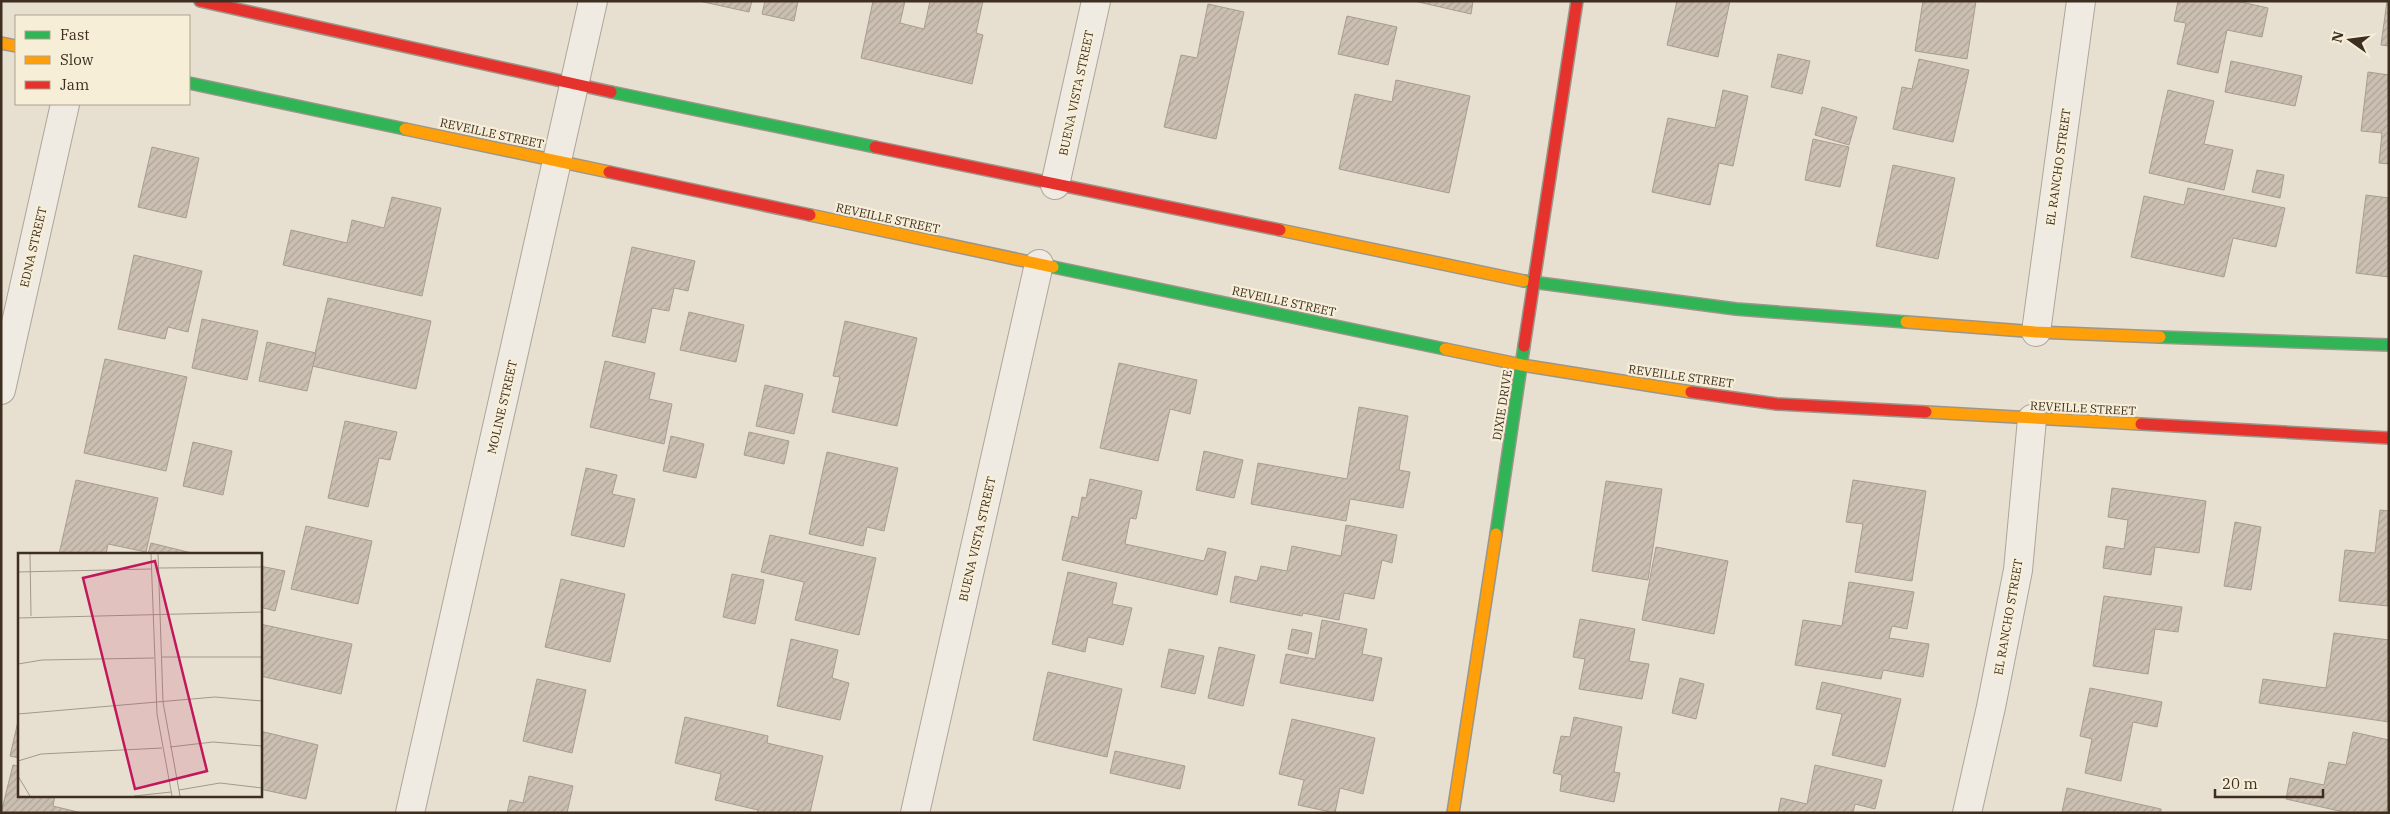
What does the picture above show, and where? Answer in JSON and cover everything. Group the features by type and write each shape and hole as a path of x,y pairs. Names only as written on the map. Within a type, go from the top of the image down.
{"main road":[{"path":"200,1 575,86 1534,283 1736,309 2036,332 2389,344"},
{"name":"DIXIE DRIVE","path":"1452,813 1577,1"},
{"path":"1,43 15,46"},
{"name":"REVEILLE STREET","path":"190,83 1522,365 1777,404 2389,438"}],"street":[{"name":"MOLINE STREET","path":"410,813 593,1"},
{"name":"BUENA VISTA STREET","path":"1055,185 1096,1"},
{"name":"EL RANCHO STREET","path":"2036,332 2081,1"},
{"name":"EDNA STREET","path":"1,390 65,105"},
{"name":"BUENA VISTA STREET","path":"914,813 1039,264"},
{"name":"EL RANCHO STREET","path":"1967,813 1992,707 2018,570 2032,419"}],"building":[{"path":"699,1 752,1 749,12"},
{"path":"765,1 798,1 794,21 762,14"},
{"path":"873,1 905,1 900,23 924,29 930,1 983,1 976,33 983,35 972,84 861,58"},
{"path":"1414,1 1473,1 1471,14"},
{"path":"1677,1 1730,1 1718,57 1667,45"},
{"path":"1923,1 1976,1 1967,59 1915,51"},
{"path":"2178,1 2237,1 2268,8 2262,37 2227,30 2218,73 2177,64 2186,23 2174,21"},
{"path":"2387,1 2389,1 2389,46 2381,45"},
{"path":"1208,4 1244,12 1216,139 1164,127 1181,55 1197,58"},
{"path":"1347,16 1397,27 1388,65 1338,54"},
{"path":"1778,54 1810,61 1802,94 1771,87"},
{"path":"1919,59 1969,70 1953,142 1893,129 1902,87 1912,89"},
{"path":"2231,61 2302,76 2295,106 2225,92"},
{"path":"2368,72 2389,75 2389,164 2379,163 2382,133 2361,131"},
{"path":"1396,80 1470,96 1449,193 1339,169 1355,94 1392,102"},
{"path":"1723,90 1748,96 1733,166 1719,163 1710,205 1652,192 1668,118 1715,128"},
{"path":"2168,90 2214,101 2204,144 2233,150 2224,190 2149,173"},
{"path":"1822,107 1857,117 1849,145 1815,135"},
{"path":"1813,139 1849,147 1840,187 1805,180"},
{"path":"152,147 199,158 186,218 138,207"},
{"path":"1893,165 1955,178 1938,259 1876,246"},
{"path":"2257,170 2284,175 2280,198 2252,192"},
{"path":"2188,188 2285,208 2276,247 2233,238 2224,277 2131,257 2144,196 2184,205"},
{"path":"2366,195 2389,198 2389,277 2356,273"},
{"path":"392,197 441,208 422,296 283,265 291,230 347,243 352,220 384,228"},
{"path":"632,247 695,261 688,291 674,288 669,311 652,308 645,343 612,336"},
{"path":"134,255 202,271 188,332 168,327 165,339 118,329"},
{"path":"328,298 431,321 416,389 312,366"},
{"path":"689,312 744,325 736,362 680,350"},
{"path":"202,319 258,331 247,380 192,368"},
{"path":"845,321 917,338 897,426 832,412 840,377 833,376"},
{"path":"267,342 316,353 307,391 259,381"},
{"path":"105,359 187,377 166,471 84,453"},
{"path":"605,361 655,373 649,399 672,404 664,444 590,427"},
{"path":"1119,363 1197,380 1190,414 1170,409 1158,461 1100,448"},
{"path":"765,385 803,394 794,434 756,426"},
{"path":"1359,407 1408,416 1399,470 1410,472 1403,508 1350,499 1346,521 1251,504 1258,463 1347,479"},
{"path":"345,421 397,432 390,460 379,458 368,507 328,498"},
{"path":"749,432 789,441 784,464 744,455"},
{"path":"671,436 704,444 696,478 663,471"},
{"path":"193,442 232,451 223,495 183,486"},
{"path":"1204,451 1243,460 1234,498 1196,490"},
{"path":"827,452 898,468 884,531 867,527 863,546 809,534"},
{"path":"586,468 617,475 612,494 635,499 624,547 571,535"},
{"path":"1090,479 1142,491 1136,519 1130,518 1125,544 1204,561 1208,548 1226,552 1217,595 1062,560 1072,516 1078,518 1082,497 1086,498"},
{"path":"76,480 158,498 146,552 108,544 106,553 59,553"},
{"path":"1853,480 1926,491 1912,581 1855,572 1863,524 1846,522"},
{"path":"1606,481 1662,489 1648,580 1592,571"},
{"path":"2112,488 2206,501 2199,553 2155,547 2151,575 2103,568 2106,546 2124,549 2128,520 2108,517"},
{"path":"2380,510 2389,511 2388,606 2339,601 2345,550 2375,553"},
{"path":"2235,522 2261,527 2251,590 2224,586"},
{"path":"1346,525 1397,535 1392,563 1382,560 1374,599 1344,593 1339,620 1303,613 1302,616 1230,602 1235,576 1257,581 1261,566 1287,571 1292,546 1341,556"},
{"path":"306,526 372,541 358,604 291,589"},
{"path":"770,535 876,558 859,635 795,620 804,582 761,572"},
{"path":"151,543 192,553 148,553"},
{"path":"1656,547 1728,561 1714,634 1642,620"},
{"path":"261,566 285,571 275,611 261,607"},
{"path":"1068,572 1117,583 1112,604 1132,608 1123,645 1088,637 1085,652 1052,644"},
{"path":"732,574 764,580 755,624 723,617"},
{"path":"561,579 625,594 610,662 545,647"},
{"path":"1849,582 1914,592 1907,629 1892,626 1889,638 1929,644 1923,677 1883,670 1881,679 1795,665 1803,620 1842,626"},
{"path":"2104,596 2182,607 2178,632 2155,629 2148,674 2093,666"},
{"path":"1580,619 1635,629 1629,661 1649,664 1642,699 1579,689 1585,659 1573,657"},
{"path":"1322,620 1367,629 1362,654 1382,658 1373,701 1280,683 1286,654 1315,659"},
{"path":"261,624 352,644 341,694 261,676"},
{"path":"1292,629 1312,633 1308,654 1288,649"},
{"path":"2334,633 2389,640 2389,722 2259,703 2263,679 2326,688"},
{"path":"791,639 838,650 832,678 849,683 840,720 777,706"},
{"path":"1219,647 1255,655 1243,706 1208,698"},
{"path":"1169,649 1204,656 1195,694 1161,687"},
{"path":"1048,672 1122,689 1107,757 1033,740"},
{"path":"1680,678 1704,684 1696,719 1672,713"},
{"path":"537,679 586,690 572,753 523,741"},
{"path":"1822,682 1901,699 1885,767 1832,755 1842,714 1816,709"},
{"path":"2090,688 2162,702 2157,727 2133,722 2121,781 2085,773 2092,739 2080,736"},
{"path":"685,717 768,736 767,743 823,756 810,813 757,813 758,810 715,800 721,774 675,763"},
{"path":"1574,717 1622,727 1614,772 1620,773 1614,802 1560,791 1562,775 1553,773 1561,736 1570,737"},
{"path":"1292,719 1375,738 1363,794 1340,788 1335,813 1298,805 1304,780 1279,774"},
{"path":"18,721 18,758 10,756"},
{"path":"261,731 318,745 306,799 261,789"},
{"path":"2353,732 2389,740 2389,802 2386,813 2348,813 2286,799 2290,778 2324,785 2329,762 2346,765"},
{"path":"1115,751 1185,766 1180,789 1110,773"},
{"path":"13,765 18,766 18,796 55,796 53,806 82,813 1,813"},
{"path":"1815,765 1882,780 1875,809 1855,804 1853,813 1778,813 1781,798 1807,804"},
{"path":"529,776 573,786 567,813 507,813 510,800 523,803"},
{"path":"2067,788 2161,809 2161,813 2062,812"}],"traffic: fast":[{"path":"190,83 405,129"},
{"path":"611,92 875,147"},
{"path":"1053,267 1445,349"},
{"path":"1524,281 1736,309 1906,322"},
{"path":"2160,337 2389,345"},
{"path":"1496,534 1524,346"}],"traffic: slow":[{"path":"1,43 15,46"},
{"path":"405,129 609,172"},
{"path":"810,215 1053,267"},
{"path":"1280,230 1524,281"},
{"path":"1906,322 2036,332 2160,337"},
{"path":"1445,349 1522,365 1691,392"},
{"path":"1926,412 2141,424"},
{"path":"1453,813 1496,534"}],"traffic: jam":[{"path":"200,1 611,92"},
{"path":"1524,346 1577,1"},
{"path":"875,147 1280,230"},
{"path":"609,172 810,215"},
{"path":"1691,392 1777,404 1926,412"},
{"path":"2141,424 2389,438"}]}
